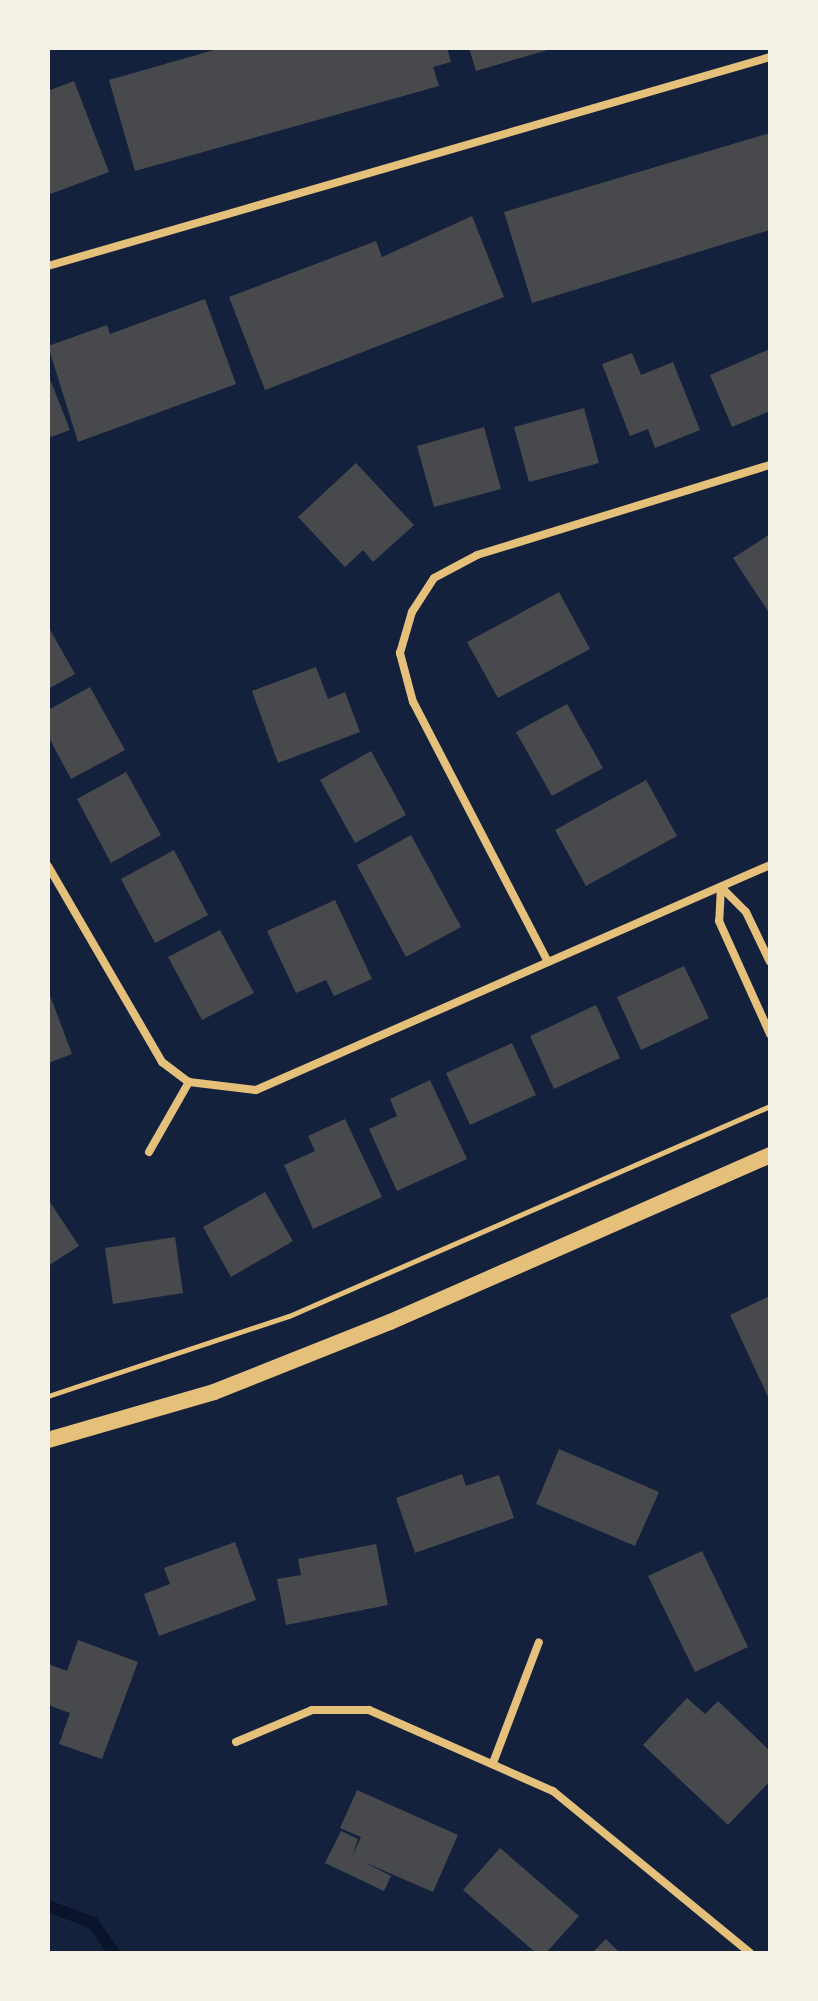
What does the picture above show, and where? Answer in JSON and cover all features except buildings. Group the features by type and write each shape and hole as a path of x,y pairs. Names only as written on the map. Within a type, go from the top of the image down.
{"main road":[{"path":"48,1440 214,1392 376,1328 770,1155"}],"street":[{"path":"48,266 770,57"},
{"path":"548,962 413,702 400,653 412,612 434,578 477,555 770,465"},
{"path":"48,866 162,1062 189,1082 256,1090 305,1074 548,962 770,865"},
{"path":"721,887 746,912 770,962"},
{"path":"721,887 719,921 770,1034"},
{"path":"149,1152 189,1082"},
{"path":"493,1763 539,1642"},
{"path":"236,1742 312,1710 369,1710 553,1791 609,1830 750,1953"}],"path":[{"path":"48,1396 289,1316 770,1106"}],"waterway":[{"path":"48,1906 93,1923 114,1953"}]}
